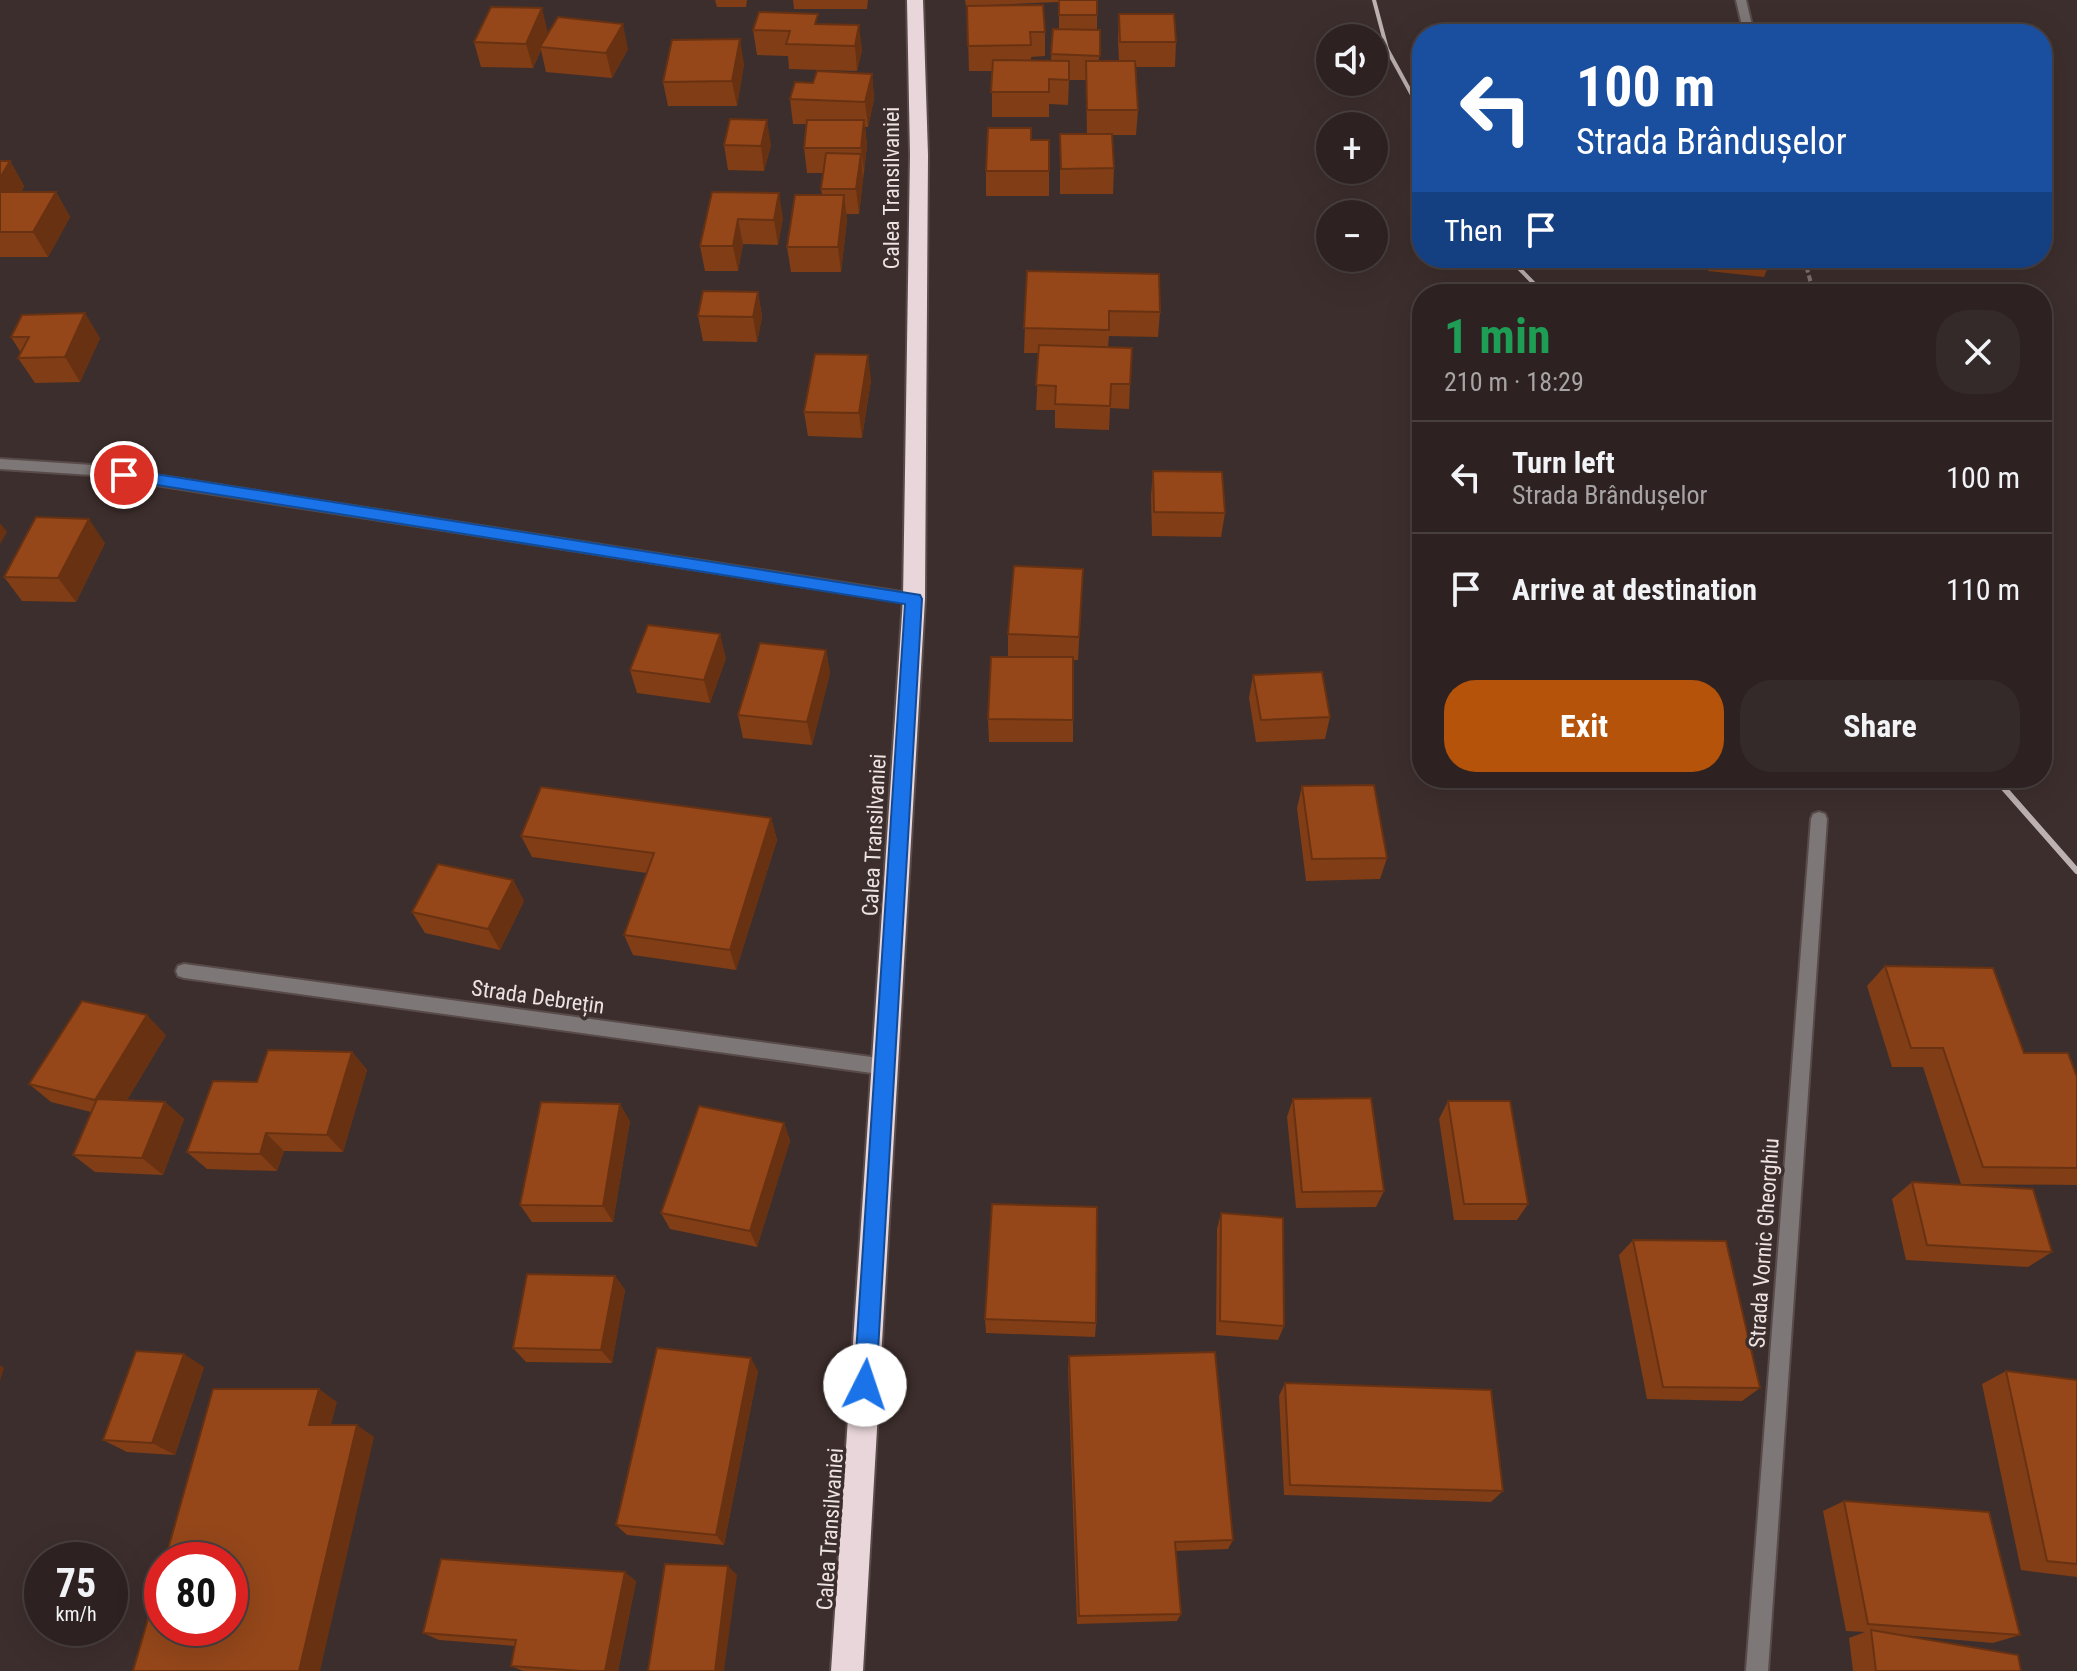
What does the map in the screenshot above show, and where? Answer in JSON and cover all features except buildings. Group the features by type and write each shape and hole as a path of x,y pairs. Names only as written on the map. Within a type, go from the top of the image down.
{"highway":[{"name":"Calea Transilvaniei","path":"847,1671 914,599 919,155 915,0"}],"street":[{"path":"1741,0 1747,24"},
{"path":"0,464 92,470 914,599"},
{"name":"Strada Vornic Gheorghiu","path":"1757,1671 1819,819"},
{"name":"Strada Debrețin","path":"184,971 886,1067"}],"railway":[{"path":"1374,0 1387,49 1412,95"},
{"path":"1519,268 1534,284"},
{"path":"2004,788 2077,871"}],"route":[{"path":"124,475 914,599 865,1385"}]}
